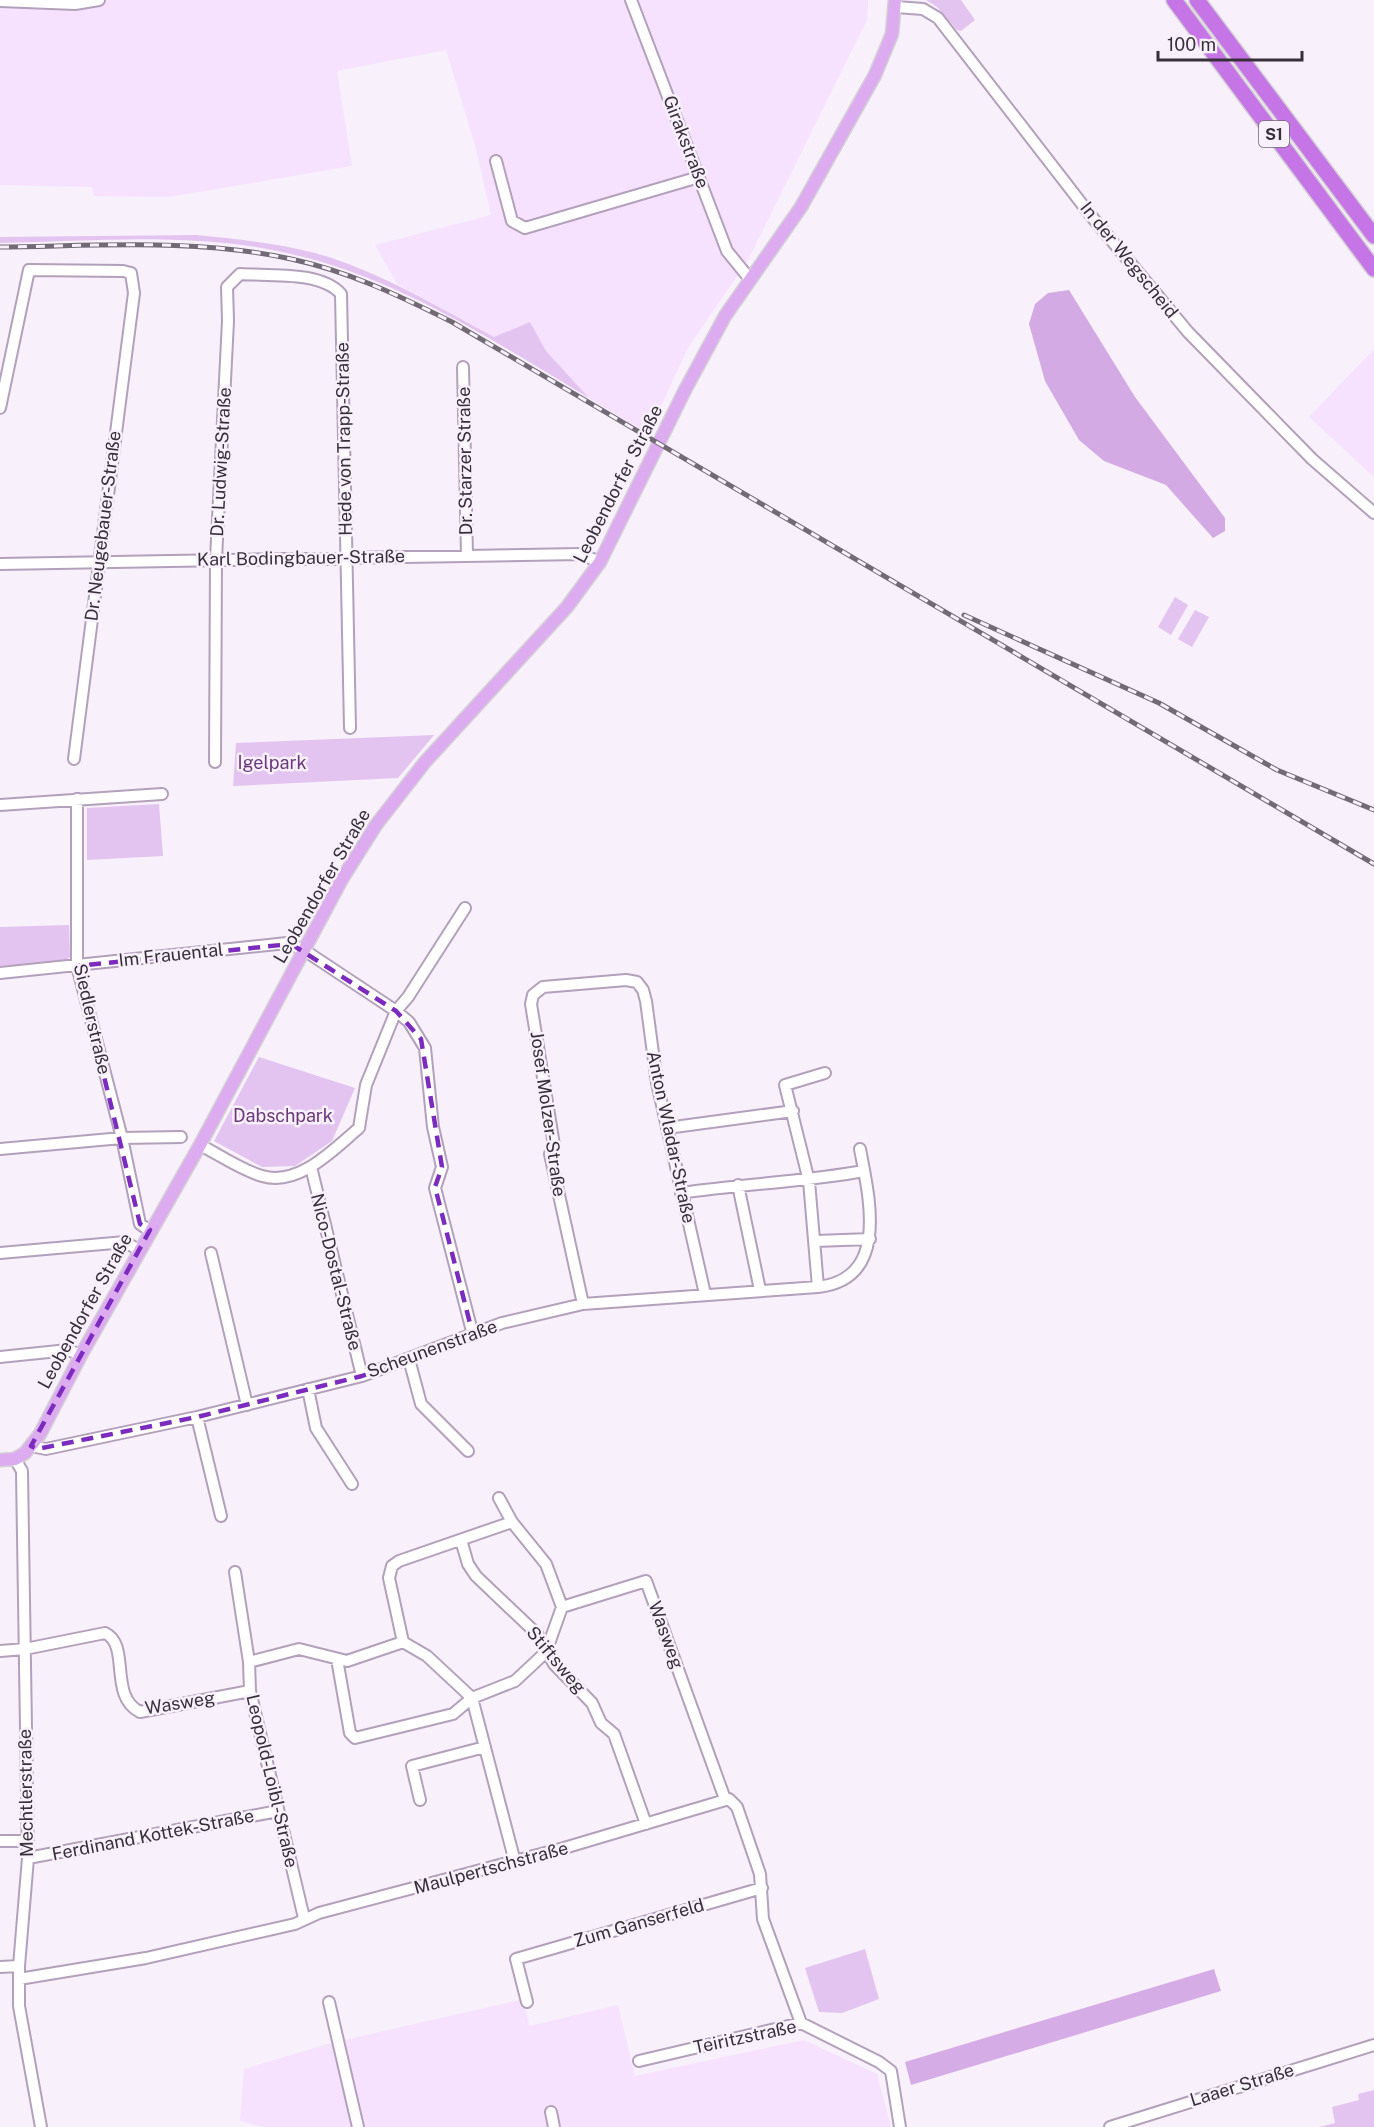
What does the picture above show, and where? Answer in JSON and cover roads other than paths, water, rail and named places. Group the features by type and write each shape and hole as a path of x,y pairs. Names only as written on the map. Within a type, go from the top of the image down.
{"highway":[{"name":"S1","path":"1174,0 1374,269"},
{"name":"S1","path":"1197,0 1374,236"}],"main road":[{"name":"Leobendorfer Straße","path":"0,1460 15,1458 31,1446 200,1144 358,851 396,797 567,607 600,562 685,390 725,316 749,278 801,207 836,148 882,60 892,34 896,4"}],"street":[{"path":"0,1 75,4 99,0"},
{"name":"Girakstraße","path":"631,0 727,251 749,278"},
{"name":"In der Wegscheid","path":"896,4 923,9 938,18 1092,217 1188,332 1312,459 1374,513"},
{"path":"496,161 512,221 525,228 699,177"},
{"name":"Dr. Neugebauer-Straße","path":"0,408 29,270 127,271 134,279 134,293 74,759"},
{"name":"Dr. Ludwig-Straße","path":"215,762 216,559 227,333 227,287 240,274 321,279 333,285 341,294"},
{"name":"Hede von Trapp-Straße","path":"341,294 350,728"},
{"name":"Dr. Starzer Straße","path":"463,367 467,555"},
{"name":"Karl Bodingbauer-Straße","path":"0,564 580,554 600,562"},
{"path":"0,805 162,794"},
{"name":"Siedlerstraße","path":"77,799 77,966 122,1138 140,1224 150,1230"},
{"path":"200,1144 262,1176 283,1177 311,1167 359,1128 366,1085 396,1011 408,997 465,908"},
{"name":"Im Frauental","path":"0,973 282,943 304,950"},
{"path":"304,950 396,1011 409,1022 425,1048 433,1126 442,1167 435,1188 472,1335"},
{"name":"Anton Wladar-Straße","path":"533,995 543,987 626,980 637,982 643,990 667,1128 705,1294"},
{"name":"Josef Molzer-Straße","path":"533,995 531,1004 554,1145 550,1154 583,1304"},
{"path":"818,1287 816,1241 809,1181 794,1111 785,1085 825,1073"},
{"path":"667,1128 794,1111"},
{"path":"0,1149 122,1138 181,1137"},
{"path":"816,1241 870,1239 871,1212 860,1149"},
{"name":"Nico-Dostal-Straße","path":"311,1167 362,1376"},
{"path":"681,1193 738,1185 809,1181 864,1171"},
{"path":"738,1185 760,1290"},
{"name":"Scheunenstraße","path":"31,1446 46,1449 197,1417 362,1376 502,1323 583,1304 818,1287 838,1283 857,1267 870,1239"},
{"path":"0,1253 125,1242 139,1250"},
{"path":"211,1253 247,1405"},
{"path":"0,1357 68,1350 81,1355"},
{"path":"409,1359 421,1404 468,1451"},
{"path":"308,1389 316,1428 352,1484"},
{"path":"197,1417 221,1516"},
{"name":"Mechtlerstraße","path":"15,1458 22,1472 28,1858 19,1979 23,2031 41,2127"},
{"path":"337,1659 351,1733 355,1738 453,1714 472,1698 515,1681 546,1652 562,1606 546,1564 512,1522 499,1498"},
{"path":"512,1522 399,1561 392,1566 389,1578 403,1642 427,1656 472,1698 515,1862"},
{"name":"Stiftsweg","path":"461,1540 468,1564 476,1576 537,1634 546,1652 592,1703 601,1723 614,1734 646,1824"},
{"name":"Leopold-Loibl-Straße","path":"235,1572 249,1662 250,1691 304,1918"},
{"name":"Wasweg","path":"562,1606 646,1581 725,1799"},
{"name":"Wasweg","path":"25,1649 102,1632 109,1634 115,1641 125,1696 131,1706 140,1712 250,1691"},
{"path":"249,1662 299,1649 347,1661 403,1642"},
{"path":"0,1651 25,1649"},
{"path":"420,1800 412,1766 484,1747"},
{"path":"725,1799 733,1801 737,1807 760,1874 763,1919 801,2023"},
{"name":"Maulpertschstraße","path":"19,1979 146,1958 295,1924 304,1918 515,1862 725,1799"},
{"name":"Ferdinand Kottek-Straße","path":"28,1858 278,1811"},
{"path":"0,1841 27,1841"},
{"name":"Zum Ganserfeld","path":"527,2002 516,1959 762,1888"},
{"path":"0,1967 20,1966"},
{"path":"329,2002 358,2127"},
{"name":"Teiritzstraße","path":"639,2061 801,2023 879,2062 891,2071 900,2127"},
{"name":"Laaer Straße","path":"1110,2127 1374,2045"},
{"path":"551,2112 554,2127"}],"railway":[{"path":"0,247 146,245 255,252 333,270 393,294 452,322 1374,864"},
{"path":"964,615 1159,703 1277,770 1374,810"}],"park label":[{"name":"Igelpark","path":"272,763"},
{"name":"Dabschpark","path":"283,1116"}]}
